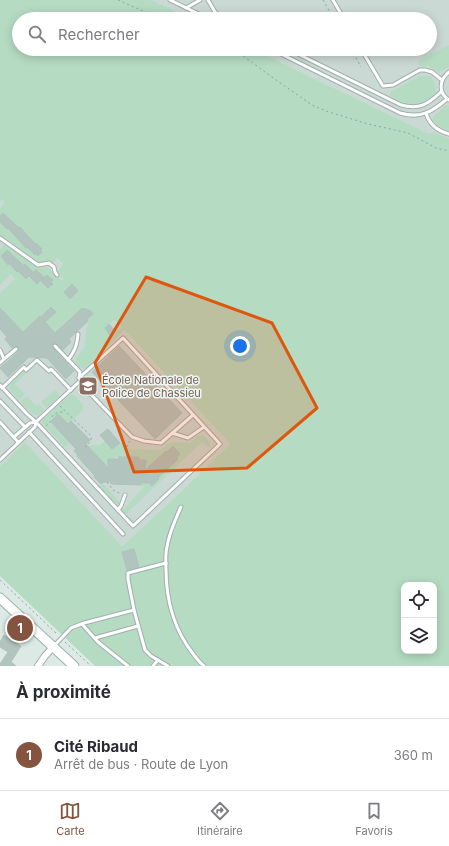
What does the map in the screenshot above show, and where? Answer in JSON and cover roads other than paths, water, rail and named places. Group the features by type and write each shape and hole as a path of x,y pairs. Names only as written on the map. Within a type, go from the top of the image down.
{"main road":[{"path":"0,598 74,666"}],"street":[{"path":"38,666 53,647"}],"lane":[{"path":"170,0 194,12"},
{"path":"186,8 200,0"},
{"path":"208,0 215,12"},
{"path":"333,0 340,12"},
{"path":"285,56 400,113 414,115 426,113 448,99 442,92 441,84 444,76 449,72"},
{"path":"302,56 401,105 408,107 419,107 429,102 442,92"},
{"path":"365,56 383,86 393,85 420,70 432,72 442,80"},
{"path":"426,113 429,120 435,127 449,134"},
{"path":"0,238 38,265 49,263 54,267 54,272 57,275"},
{"path":"68,360 77,344 78,334"},
{"path":"71,390 51,369 49,371 37,360 26,370 24,367 1,386 133,526 220,444 123,338 79,378"},
{"path":"55,346 80,372 79,382 132,437 144,442 162,443 193,415"},
{"path":"0,363 16,349"},
{"path":"0,350 4,359"},
{"path":"0,460 35,427 36,422 79,382"},
{"path":"0,401 25,427"},
{"path":"0,422 18,442"},
{"path":"14,437 30,423 36,422"},
{"path":"172,433 188,438 204,427"},
{"path":"29,432 123,534"},
{"path":"118,510 125,496"},
{"path":"181,507 175,518 168,539 166,549 166,581 174,621 182,638 204,666"},
{"path":"165,665 145,650 134,610 128,573 166,563"},
{"path":"53,647 71,628 134,610"},
{"path":"82,624 98,642 128,666"},
{"path":"95,638 138,626"},
{"path":"153,666 158,660"}],"place":[{"name":"École Nationale de Police de Chassieu","path":"88,386"},
{"name":"Cité Ribaud","path":"20,628"}]}
